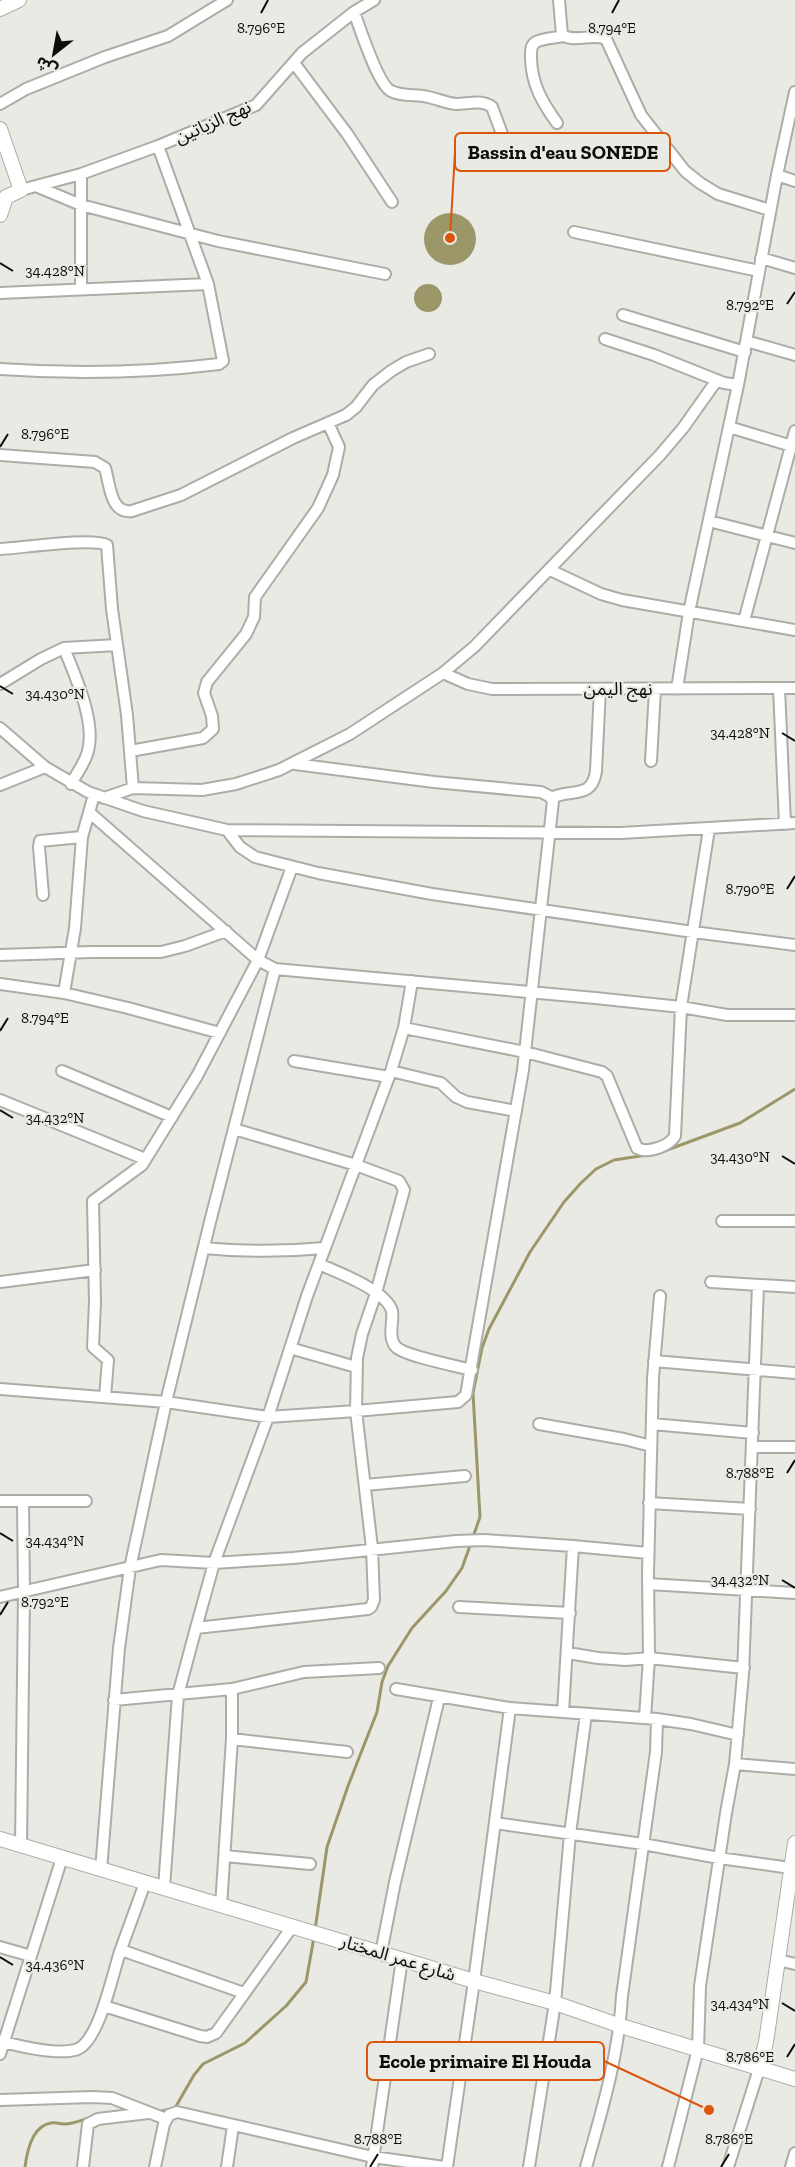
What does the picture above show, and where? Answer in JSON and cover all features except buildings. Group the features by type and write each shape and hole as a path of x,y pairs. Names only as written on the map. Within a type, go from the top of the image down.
{"street":[{"path":"0,9 19,0"},
{"path":"0,104 26,89 105,57 168,36 227,0"},
{"name":"نهج الزياتين","path":"21,190 81,174 158,146 256,105 302,53 354,12 374,0"},
{"path":"559,0 561,31 564,36"},
{"path":"354,12 379,78 386,88 396,93 429,97 452,104 488,104 492,108 505,142"},
{"path":"557,123 534,85 531,53 533,44 564,36 606,39 641,115 685,171 718,195 770,210"},
{"path":"294,63 348,135 392,202"},
{"path":"677,689 689,612 738,385 777,175 791,129 795,92"},
{"path":"0,129 21,190 3,198 0,214"},
{"path":"0,369 68,372 173,369 221,363 224,359 208,284 158,146"},
{"path":"81,174 81,289"},
{"path":"777,175 795,181"},
{"path":"38,187 81,205 218,241 385,274"},
{"path":"574,232 759,271"},
{"path":"761,258 795,268"},
{"path":"0,293 208,284"},
{"path":"622,315 745,346 795,354"},
{"path":"605,339 654,354 717,380 738,385"},
{"path":"0,455 95,462 105,468 115,505 119,510 125,512 181,495 293,438 346,415 356,407 373,385 391,371 406,362 429,354"},
{"path":"64,993 78,904 82,837 89,812 99,797 133,788 202,790 236,784 295,764 350,734 443,673 475,646 660,455 683,428 717,380"},
{"path":"130,751 203,738 213,729 212,716 204,693 207,682 246,634 254,617 255,597 318,508 333,475 339,447 328,423"},
{"path":"729,428 793,447"},
{"path":"744,621 793,447 795,431"},
{"path":"709,521 795,543"},
{"path":"0,549 79,543 106,544 112,609 127,715 133,788"},
{"path":"550,570 601,594 622,600 795,630"},
{"path":"0,684 64,648 117,645"},
{"path":"64,648 81,694 90,740 85,759 71,784"},
{"name":"نهج اليمن","path":"443,673 468,684 492,689 795,688"},
{"path":"551,798 562,793 583,791 593,784 596,771 600,688"},
{"path":"0,728 45,767 71,784 99,797 143,811 227,830 621,833 709,829 790,824 780,688"},
{"path":"651,761 655,689"},
{"path":"0,1389 166,1402 268,1417 356,1412 458,1402 466,1395 525,1052 554,807 551,798 542,792 434,782 295,764"},
{"path":"0,785 45,767"},
{"path":"89,812 258,960 275,969 681,1007 727,1015 795,1015"},
{"path":"404,1028 525,1052 602,1072 607,1076 637,1148 646,1151 673,1140 681,1007 709,829"},
{"path":"227,830 247,854 292,867 432,894 795,945"},
{"path":"43,895 40,842 82,837"},
{"path":"105,1397 108,1360 93,1347 95,1270 93,1201 136,1170 146,1159 172,1117 258,960 292,867"},
{"path":"0,955 161,952 226,931"},
{"path":"101,1870 114,1700 129,1568 166,1402 275,969"},
{"path":"164,1888 178,1695 196,1628 214,1563 268,1417 324,1248 390,1074 404,1028 412,981"},
{"path":"0,984 64,993 220,1033"},
{"path":"294,1061 441,1083 456,1097 467,1102 516,1111"},
{"path":"62,1071 172,1117"},
{"path":"0,1100 146,1159"},
{"path":"196,1628 368,1609 374,1600 372,1548 356,1412 356,1367 362,1334 376,1293 404,1190 399,1181 356,1165 234,1129"},
{"path":"722,1221 795,1221"},
{"path":"204,1248 247,1252 324,1248"},
{"path":"319,1264 365,1285 391,1307 393,1341 397,1347 409,1353 472,1370"},
{"path":"0,1282 95,1270"},
{"path":"711,1282 795,1287"},
{"path":"668,2167 698,2049 700,1986 738,1735 744,1668 758,1286"},
{"path":"645,1718 649,1658 648,1553 651,1446 654,1362 660,1296"},
{"path":"290,1348 356,1367"},
{"path":"654,1362 795,1373"},
{"path":"539,1424 651,1446"},
{"path":"652,1424 753,1433"},
{"path":"753,1447 795,1448"},
{"path":"365,1485 465,1476"},
{"path":"0,1501 86,1501"},
{"path":"21,1845 23,1501"},
{"path":"650,1503 750,1509"},
{"path":"0,1597 161,1560 214,1563 484,1540 648,1553"},
{"path":"563,1712 573,1546"},
{"path":"648,1584 795,1593"},
{"path":"459,1607 570,1614"},
{"path":"568,1653 626,1660 649,1658 744,1668"},
{"path":"114,1700 232,1689 304,1672 379,1668"},
{"path":"221,1906 232,1738 232,1689"},
{"path":"396,1689 439,1698 510,1708 657,1719 738,1735"},
{"path":"381,1953 395,1882 439,1698"},
{"path":"155,2167 166,2119 177,2112 372,2162 445,2167 474,1981 510,1708"},
{"path":"529,2167 555,2003 570,1834 586,1714"},
{"path":"586,2167 621,2026 622,1996 656,1752 657,1719"},
{"path":"232,1738 347,1752"},
{"path":"735,1764 795,1769"},
{"path":"495,1822 791,1868"},
{"name":"شارع عمر المختار","path":"0,1839 474,1981 555,2003 621,2026 795,2079"},
{"path":"728,2167 759,2069 765,2042 795,1843"},
{"path":"225,1856 310,1864"},
{"path":"0,2054 62,1858"},
{"path":"2,2042 64,2051 80,2048 89,2039 104,2006 145,1883"},
{"path":"104,2006 207,2037 216,2033 292,1927"},
{"path":"0,1947 31,1956"},
{"path":"121,1950 244,1992"},
{"path":"372,2162 402,1959"},
{"path":"778,1960 795,1964"},
{"path":"0,2100 112,2098 166,2119"},
{"path":"83,2167 88,2124 98,2119 148,2113"},
{"path":"226,2167 233,2126"},
{"path":"791,2167 795,2153"}],"shaded area":[{"path":"445,213 455,213 469,220 476,239 469,258 455,265 445,265 435,261 428,254 424,244 424,234 428,224 435,217"},
{"path":"428,284 438,288 442,298 438,308 428,312 418,308 414,298 418,288"}],"waterway":[{"path":"659,1153 740,1123 795,1089"},
{"path":"473,1537 480,1517 473,1393 482,1348 489,1329 530,1252 564,1202 581,1183 596,1169 614,1160 647,1155"},
{"path":"315,1930 327,1847 377,1712 382,1682 388,1666 412,1628 446,1591 462,1568 471,1543"},
{"path":"158,2112 175,2108 203,2064 245,2043 286,2006 306,1982 314,1937"},
{"path":"25,2167 29,2147 39,2129 51,2123 68,2124 89,2118"}],"place":[{"name":"Bassin d'eau SONEDE","path":"450,238"},
{"name":"Ecole primaire El Houda","path":"709,2110"}]}
